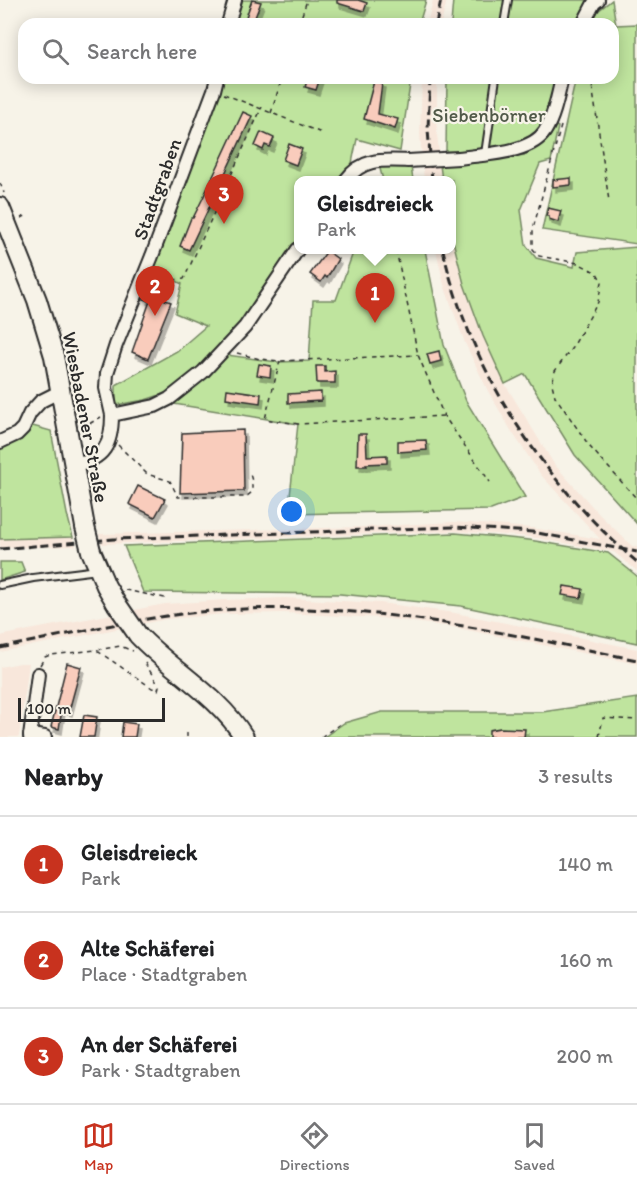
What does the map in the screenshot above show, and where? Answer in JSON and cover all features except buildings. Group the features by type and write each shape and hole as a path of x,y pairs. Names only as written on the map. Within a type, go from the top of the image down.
{"main road":[{"name":"Wiesbadener Straße","path":"0,207 49,336 85,527 99,570 120,597 137,643 162,659 212,700 243,737"}],"street":[{"path":"230,18 235,0"},
{"path":"586,18 598,0"},
{"name":"Stadtgraben","path":"110,440 112,413 107,398 107,373 215,84"},
{"path":"350,176 365,163 376,159 408,161 459,158 530,146 545,132 561,84"},
{"path":"112,413 155,406 169,399 203,372 245,327 295,254"},
{"path":"0,442 17,434 23,428 30,413 41,401 61,392"},
{"path":"74,465 82,464 101,454 110,440"},
{"path":"38,674 30,736 45,737"}],"lane":[{"path":"505,18 508,0"},
{"path":"485,154 495,84"},
{"path":"0,585 33,578 99,570"}],"path":[{"path":"301,18 307,0"},
{"path":"215,84 271,113 324,134"},
{"path":"271,113 280,84"},
{"path":"592,84 609,201"},
{"path":"142,282 184,279 262,107"},
{"path":"562,118 533,229 533,249 539,256 578,263 597,273 602,282 598,302 574,345 555,371 552,384 555,396 590,447 637,499"},
{"path":"397,254 418,355 444,416 490,482"},
{"path":"225,349 251,357 280,361 418,355"},
{"path":"280,361 266,419 298,424 444,416"},
{"path":"68,436 112,413"},
{"path":"110,440 116,442 147,474 170,481 178,497 246,497 252,492 250,474"},
{"path":"120,597 165,598"},
{"path":"38,674 41,661 45,657 137,643"},
{"path":"96,650 158,690 159,686 143,658"},
{"path":"599,737 603,718 637,720"},
{"path":"321,737 340,724"}],"shaded area":[{"path":"433,0 447,0 442,18 428,18"},
{"path":"422,84 437,84 437,134 442,176 424,176 420,134"},
{"path":"456,253 464,284 483,336 505,384 554,464 599,514 632,546 637,547 637,571 614,552 531,537 454,531 102,544 99,534 362,527 454,522 532,528 600,539 541,475 512,432 488,391 465,343 444,285 437,254"},
{"path":"73,537 76,546 0,548 0,539"},
{"path":"284,598 381,603 455,613 637,649 637,664 452,627 380,618 284,613 226,614 167,619 0,652 0,636 165,604"},
{"path":"29,663 19,737 0,737 0,667"}],"green space":[{"path":"237,0 426,0 421,18 232,18"},
{"path":"453,0 594,0 584,18 452,18"},
{"path":"612,0 615,18 593,18"},
{"path":"637,24 637,244 542,230 575,84 619,84 619,25"},
{"path":"217,84 410,84 400,151 357,139 352,163 343,176 294,176 294,247 236,331 205,363 169,392 145,400 116,405 116,385 177,351 206,326 175,313 182,284 151,268"},
{"name":"Siebenbörner","path":"447,84 557,84 545,132 530,146 463,152 446,151"},
{"path":"554,125 558,127 551,161 540,164 521,210 526,245 536,258 574,267 577,252 637,247 637,524 575,455 525,374 505,384 483,336 464,284 456,253 456,176 441,176 440,165 525,155 543,143"},
{"path":"379,165 411,167 412,176 382,176"},
{"path":"353,254 426,254 444,345 466,401 525,497 491,510 288,514 298,424 174,404 207,376 227,355 277,362 309,361 313,300 336,300"},
{"path":"29,425 51,431 73,537 0,539 0,447"},
{"path":"455,533 529,540 608,553 637,576 637,643 461,606 340,594 143,592 124,546"},
{"path":"0,562 21,562 25,572 0,580"},
{"path":"637,698 637,737 324,737 344,723 382,712 542,712"}],"railway":[{"path":"437,18 441,0"},
{"path":"430,84 428,130 432,176"},
{"path":"444,254 455,295 472,339 515,421 541,460 571,496 637,562"},
{"path":"0,549 114,539 455,527 532,532 637,552"},
{"path":"0,648 167,616 196,612 276,608 380,614 432,621 637,660"}],"place":[{"name":"An der Schäferei","path":"224,224"},
{"name":"Alte Schäferei","path":"155,316"},
{"name":"Gleisdreieck","path":"375,323"}]}
